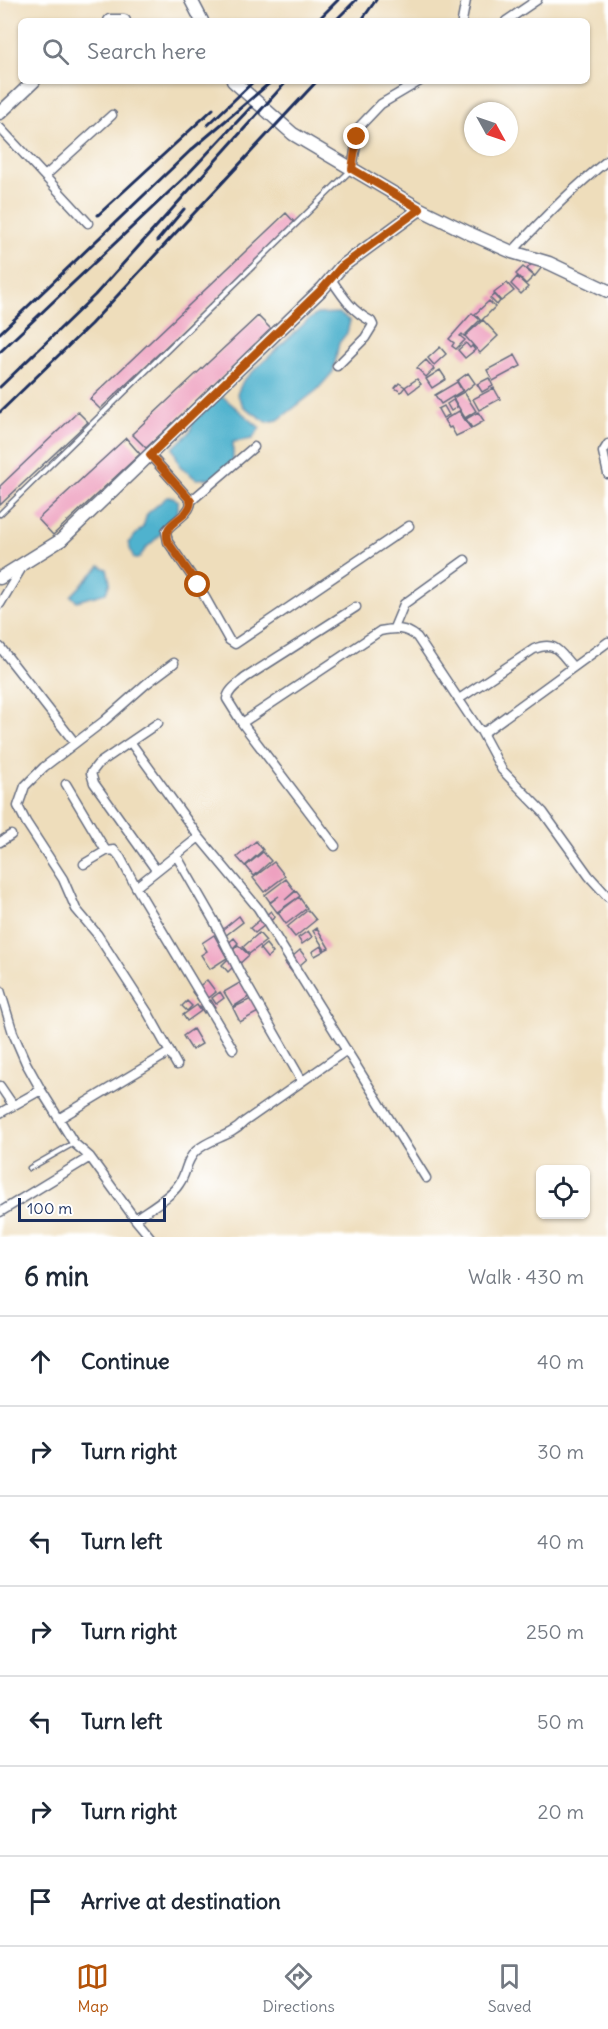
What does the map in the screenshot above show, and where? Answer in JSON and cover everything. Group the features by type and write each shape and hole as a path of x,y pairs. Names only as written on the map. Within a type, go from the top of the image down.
{"street":[{"path":"191,0 200,18"},
{"path":"463,18 466,0"},
{"path":"510,18 537,0"},
{"path":"0,113 31,84"},
{"path":"235,84 293,134 420,209 512,252 549,263 608,291"},
{"path":"352,169 359,127 381,104 415,84"},
{"path":"45,176 112,115"},
{"path":"0,128 88,223"},
{"path":"512,252 556,205 608,160"},
{"path":"0,578 61,540 341,267 420,209"},
{"path":"331,279 347,304 359,315 371,321 373,325 365,338 338,366"},
{"path":"608,444 603,452 608,474"},
{"path":"254,447 191,501 188,511 171,524 165,536 198,585 229,640 235,644 409,526"},
{"path":"150,455 191,501"},
{"path":"394,628 404,604 465,560"},
{"path":"0,604 25,561"},
{"path":"334,846 242,723 227,699 233,687 245,678 356,607"},
{"path":"242,723 380,630 394,628 405,630 417,638 481,731 502,770 543,812 589,876 608,897"},
{"path":"481,731 486,731 608,642"},
{"path":"459,699 543,645 556,648 573,667"},
{"path":"0,646 75,743"},
{"path":"174,663 44,767 25,786 18,806 63,879 76,909 98,934 148,1013 177,1065"},
{"path":"156,870 94,783 91,773 98,764 158,723"},
{"path":"131,742 199,837 258,909 426,1178"},
{"path":"66,784 106,851"},
{"path":"0,842 11,835"},
{"path":"136,887 199,837"},
{"path":"84,864 106,851 114,850 120,857 233,1049"},
{"path":"176,855 302,1081"},
{"path":"0,990 13,1033 41,1090 74,1143 90,1157 150,1237"},
{"path":"135,1219 177,1188 184,1176 188,1160 203,1145 232,1133 244,1122 347,1050"},
{"path":"60,1118 170,1052"},
{"path":"0,1086 13,1105"},
{"path":"0,1113 41,1090"},
{"path":"0,1212 90,1157"}],"lane":[{"path":"0,514 352,169"},
{"path":"30,1168 74,1143"}],"water":[{"path":"339,313 350,321 347,333 339,343 333,372 317,390 278,420 267,422 244,407 237,394 243,381 307,321 317,314"},
{"path":"223,397 260,428 252,439 233,442 233,461 214,478 196,479 180,466 173,448 191,431 193,418 210,400"},
{"path":"167,497 173,497 178,501 178,511 139,558 134,559 128,543 143,527 147,514"},
{"path":"100,566 107,569 110,582 106,593 77,601 71,596"}],"building":[{"path":"286,213 296,224 100,409 90,399"},
{"path":"535,260 543,266 535,276 527,269"},
{"path":"523,267 534,276 526,284 516,274"},
{"path":"517,277 528,287 521,294 511,284"},
{"path":"507,283 514,291 501,301 494,293"},
{"path":"494,295 500,301 497,305 490,298"},
{"path":"489,301 495,307 481,321 475,314"},
{"path":"472,313 480,320 464,336 462,334 460,336 465,340 456,349 452,346 454,343 449,339"},
{"path":"258,316 272,330 146,448 132,434"},
{"path":"483,320 498,336 480,353 465,336"},
{"path":"466,343 475,350 465,358 458,350"},
{"path":"440,347 446,354 434,365 428,358"},
{"path":"515,355 521,366 493,381 487,370"},
{"path":"426,360 434,369 426,377 417,368"},
{"path":"440,370 446,379 432,388 426,379"},
{"path":"468,373 475,383 464,392 457,381"},
{"path":"489,378 493,386 482,392 477,384"},
{"path":"417,379 421,384 409,393 405,387"},
{"path":"457,382 462,391 441,404 435,395"},
{"path":"399,383 405,387 401,392 395,388"},
{"path":"494,388 500,399 479,410 473,399"},
{"path":"464,392 476,411 465,418 453,398"},
{"path":"453,400 457,407 451,411 447,404"},
{"path":"444,406 449,415 443,418 438,409"},
{"path":"459,411 471,429 456,436 444,420"},
{"path":"78,412 88,422 0,505 0,486"},
{"path":"478,412 484,421 472,428 466,419"},
{"path":"126,438 140,454 53,535 38,519"},
{"path":"256,841 263,850 245,866 237,857"},
{"path":"263,852 271,861 254,876 246,866"},
{"path":"274,862 285,876 264,892 253,878"},
{"path":"286,879 295,891 285,900 296,891 300,896 277,912 270,903 279,896 270,902 265,895"},
{"path":"299,897 307,908 286,924 278,913"},
{"path":"308,910 316,920 295,937 287,927"},
{"path":"271,911 275,917 255,933 250,928"},
{"path":"239,916 243,922 221,939 217,934"},
{"path":"317,928 329,948 325,950 313,931"},
{"path":"308,931 312,937 302,944 298,938"},
{"path":"259,933 266,941 249,954 243,947"},
{"path":"214,935 227,958 210,969 201,955 207,951 202,943"},
{"path":"234,938 238,943 228,953 223,948"},
{"path":"266,944 273,953 267,958 260,949"},
{"path":"238,945 249,955 228,972 222,965"},
{"path":"321,946 324,951 315,956 312,952"},
{"path":"300,950 307,959 292,972 285,963"},
{"path":"207,980 216,992 201,1004 192,992"},
{"path":"243,981 252,995 233,1007 224,992"},
{"path":"220,992 224,998 216,1004 212,998"},
{"path":"255,997 262,1010 240,1022 233,1008"},
{"path":"211,1000 215,1007 204,1013 200,1007"},
{"path":"187,1001 192,1006 187,1011 182,1006"},
{"path":"197,1005 201,1011 187,1021 183,1015"},
{"path":"193,1029 202,1044 192,1050 183,1036"}],"railway":[{"path":"320,18 338,0"},
{"path":"338,18 356,0"},
{"path":"363,18 376,0"},
{"path":"208,125 251,84"},
{"path":"0,333 190,151 268,84"},
{"path":"0,387 95,295 284,84"},
{"path":"0,412 91,324 314,84"},
{"path":"0,352 187,175 251,107"},
{"path":"98,215 213,109"},
{"path":"157,241 184,209"}],"route":[{"path":"198,585 165,536 171,524 188,511 191,501 150,455 323,288 341,267 420,209 352,169 357,137"}]}
